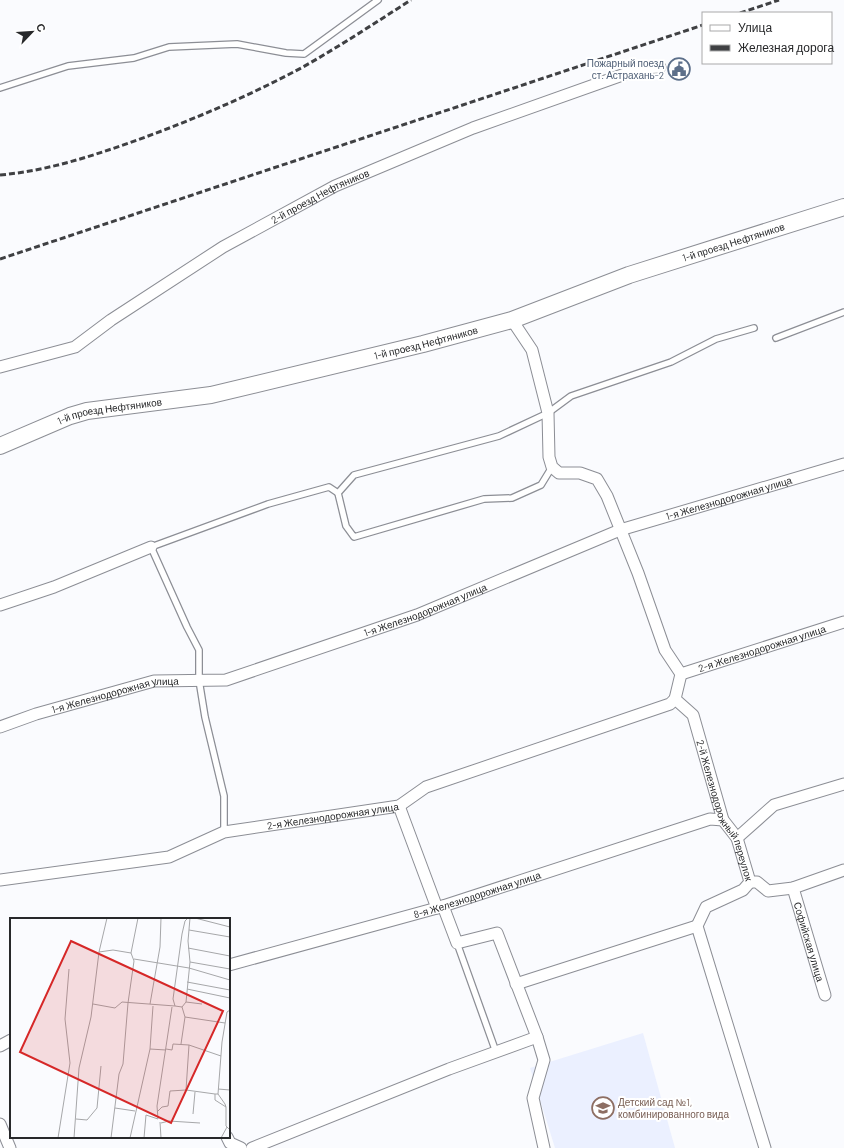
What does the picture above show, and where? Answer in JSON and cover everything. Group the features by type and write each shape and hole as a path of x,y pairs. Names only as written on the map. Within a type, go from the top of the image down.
{"street":[{"name":"2-й проезд Нефтяников","path":"0,367 75,347 111,320 222,247 334,186 473,128 642,68 660,67"},
{"name":"1-й проезд Нефтяников","path":"0,446 70,416 87,411 211,395 423,344 512,320 629,275 844,207"},
{"path":"512,320 522,332 532,350 548,413 550,457 552,467 559,473 580,473 597,479 607,496 638,573 665,650 681,674 675,699"},
{"name":"1-я Железнодорожная улица","path":"0,728 36,714 154,681 226,680 417,615 620,530 844,464"},
{"path":"0,605 54,587 151,547"},
{"name":"2-я Железнодорожная улица","path":"681,674 844,622"},
{"name":"2-я Железнодорожная улица","path":"0,880 169,857 224,832 399,806 426,787 670,704 675,699"},
{"name":"2-й Железнодорожный переулок","path":"675,699 692,715 723,820 737,838 750,882 743,890 706,907 697,926"},
{"path":"737,838 774,805 844,784"},
{"path":"399,806 440,907 457,943 497,933 537,1037 544,1060 533,1098 544,1148"},
{"name":"8-я Железнодорожная улица","path":"230,965 440,907 710,819 723,820"},
{"path":"750,882 757,882 768,891 793,888 844,870"},
{"name":"Софийская улица","path":"793,888 825,995"},
{"path":"516,984 697,926 765,1148"},
{"path":"252,1148 449,1069 537,1037"},
{"path":"0,1046 10,1041"},
{"path":"0,1124 10,1148"},
{"path":"228,1138 230,1143 241,1148"}],"lane":[{"path":"0,88 68,66 134,58 169,47 237,44 286,54 304,54 378,0"},
{"path":"776,338 844,312"},
{"path":"338,493 354,475 499,436 548,413 571,396 671,362 716,339 754,328"},
{"path":"224,832 224,796 205,717 199,680 199,650 151,547 268,504 329,487 338,493 346,526 354,537 484,499 512,498 541,485 552,467"},
{"path":"457,943 496,1052"}],"shaded area":[{"name":"Детский сад №1, комбинированного вида","path":"643,1033 675,1148 555,1148 530,1068"}],"railway":[{"path":"0,175 49,167 81,159 113,149 195,118 260,89 303,67 344,43 411,0"},
{"path":"743,12 779,0"},
{"path":"0,259 702,25"}],"place":[{"name":"Пожарный поезд ст. Астрахань-2","path":"679,69"},
{"name":"Детский сад №1, комбинированного вида","path":"603,1108"}]}
